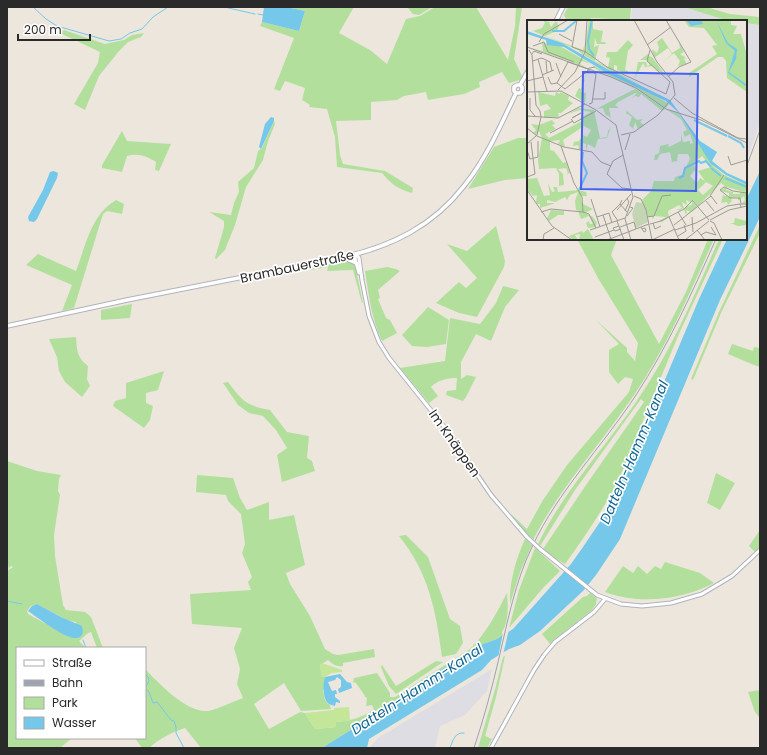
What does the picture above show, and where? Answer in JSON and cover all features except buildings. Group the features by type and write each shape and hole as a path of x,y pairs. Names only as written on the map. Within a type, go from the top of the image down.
{"main road":[{"path":"556,20 563,7"},
{"name":"Brambauerstraße","path":"7,326 127,300 344,257 375,249 395,241 426,224 451,201 464,186 474,173 491,144 516,94 519,94 522,91 522,87 520,85 527,74"},
{"path":"344,257 356,263"}],"street":[{"path":"356,254 356,263 362,280"},
{"name":"Im Knäppen","path":"356,254 359,258 369,316 373,329 389,358 446,428 491,495 526,537 589,589 605,599 621,604 642,606 663,605 702,594 722,583 740,570 760,550"},
{"path":"491,748 534,670 544,655 555,642 594,612 605,599"}],"shaded area":[{"path":"632,7 684,7 728,20 633,20 631,17"},
{"path":"747,23 760,25 760,123 747,159"},
{"path":"492,669 487,691 465,715 440,726 435,748 369,748 378,738"}],"green space":[{"path":"286,7 354,7 339,33 370,50 387,64 406,19 420,16 435,7 476,7 508,60 515,26 516,7 522,7 514,59 522,76 520,80 509,83 502,72 479,82 480,87 464,94 428,100 426,92 404,96 397,100 371,102 371,120 336,121 340,155 343,164 385,171 413,188 412,193 395,186 382,173 337,167 335,137 327,109 309,107 310,105 302,100 305,88 285,81 280,91 274,89 294,38 260,26 262,22 299,31 305,11"},
{"path":"407,7 432,7 419,15 413,14"},
{"path":"568,7 631,7 630,20 591,18 590,20 566,20 564,15"},
{"path":"684,7 706,7 730,14 760,17 760,25 747,23 747,20 722,19"},
{"path":"64,30 105,44 124,40 132,35 144,33 141,37 128,42 99,76 85,110 74,104 98,63 100,52 60,33"},
{"path":"274,121 275,124 268,141 263,160 246,187 235,225 225,250 216,259 215,258 224,227 224,221 209,212 231,215 239,192 238,182 254,168 258,151 262,148"},
{"path":"122,131 127,141 171,144 159,171 155,170 156,162 139,155 127,156 122,172 102,168 102,165"},
{"path":"518,138 527,138 527,178 505,180 468,189 494,147"},
{"path":"116,200 124,204 122,214 107,211 103,214 74,308 62,311 72,285 26,265 38,254 76,271 86,241 95,222 108,206"},
{"path":"760,225 760,233 721,313 693,380 691,379 719,312"},
{"path":"496,226 505,261 504,267 477,317 459,313 436,303 459,282 466,288 477,278 447,244 467,251"},
{"path":"578,240 617,240 611,255 659,344 686,292 708,240 714,240 657,358 634,395 568,484 533,540 511,514 527,529 543,500 567,465 629,392 633,379 625,377 618,384 609,372 609,350 619,344 596,320 627,348 627,352 635,361 638,343 598,278"},
{"path":"719,240 723,240 678,336 617,484 592,525 565,564 554,558 543,549 644,402 641,399 575,490 540,546 538,544 548,524 572,487 638,399 662,361"},
{"path":"339,262 350,262 355,265 363,303 353,270 327,271 328,267 310,270 310,268"},
{"path":"387,267 400,271 378,290 380,298 378,299 386,318 390,320 397,333 382,341 373,315 365,271"},
{"path":"503,286 519,290 505,307 491,341 476,334 461,362 461,379 467,375 476,377 466,397 463,401 446,395 447,391 456,390 457,378 450,378 440,381 431,387 438,396 429,403 400,368 445,361 450,318 480,324 496,303"},
{"path":"132,304 130,318 101,320 101,310"},
{"path":"428,307 449,320 446,344 427,347 412,346 402,335"},
{"path":"76,337 78,353 88,366 87,379 90,386 82,397 65,382 59,371 57,357 49,339"},
{"path":"732,344 753,351 754,347 760,348 760,367 728,354"},
{"path":"164,371 158,390 146,393 146,403 153,406 150,420 144,428 113,406 115,401 126,398 126,383"},
{"path":"228,382 237,394 246,402 256,407 270,410 287,432 309,436 307,458 312,461 315,471 282,482 277,455 287,448 276,430 263,416 249,413 238,405 223,383"},
{"path":"7,461 37,471 61,475 59,479 58,491 60,495 54,535 55,556 63,605 66,610 85,612 91,617 103,647 97,647 91,632 79,641 85,647 16,647 16,739 71,739 60,748 7,748 7,571 13,567 11,566 7,570 9,567 7,566","holes":["37,604 67,620 76,622 77,638 70,637 28,614 27,611 31,606"]},
{"path":"716,473 735,483 720,510 707,503"},
{"path":"197,475 233,478 240,498 247,510 269,502 269,520 294,515 305,565 286,573 290,584 310,616 325,649 338,655 374,649 375,657 343,663 343,666 335,665 328,660 320,665 322,676 325,677 323,690 325,701 330,705 331,709 301,711 284,683 254,704 269,729 300,712 305,713 315,729 336,727 336,722 346,721 365,715 374,709 372,705 366,706 367,698 364,696 356,683 353,682 354,678 377,673 390,693 390,697 395,697 470,649 486,630 507,593 508,613 502,632 503,636 480,645 472,652 428,677 381,711 322,748 201,748 185,728 166,736 149,748 142,748 136,739 146,739 146,670 182,702 200,710 208,711 243,698 237,684 240,669 234,648 242,628 192,624 190,594 251,590 248,582 252,577 242,553 245,544 241,514 228,501 226,495 196,492"},
{"path":"760,530 760,547 755,552 749,546"},
{"path":"406,535 428,557 450,619 460,626 463,643 456,654 442,657 430,593 418,564 399,536"},
{"path":"525,539 532,545 520,572 510,604 514,571"},
{"path":"535,548 560,571 543,588 509,628 519,590"},
{"path":"665,562 700,573 714,583 702,589 674,597 660,599 632,598 605,592 623,566 633,573 638,566 647,574 655,566 661,569"},
{"path":"590,593 597,598 596,604 592,610 550,644 542,634 583,597"},
{"path":"505,656 496,697 485,736 492,739 487,748 478,748 503,657"},
{"path":"436,661 443,662 396,694 389,686 381,667 382,665 396,686"},
{"path":"322,663 342,670 342,672 331,673 325,677 322,677 320,665"},
{"path":"760,690 760,718 755,712 748,692"},
{"path":"349,707 350,721 336,722 336,727 315,729 305,713 334,710 334,708"}],"water":[{"path":"264,7 286,7 305,11 299,31 262,22"},
{"path":"271,117 274,118 274,121 261,149 259,147 265,124"},
{"path":"54,171 58,173 57,178 37,219 34,222 29,221 28,217 43,190 50,172"},
{"name":"Datteln-Hamm-Kanal","path":"760,171 760,217 720,300 620,539 596,575 583,591 540,631 520,645 509,649 491,660 482,670 369,739 367,748 322,748 381,711 428,677 472,652 480,645 497,639 513,629 571,564 604,516 623,479 699,299 727,240 747,240 747,198"},
{"path":"37,604 82,626 83,632 79,637 72,638 52,628 28,611 32,606"},
{"path":"340,674 347,682 351,683 352,688 339,693 338,689 341,687 341,680 337,677 335,680 328,682 332,691 336,690 337,694 335,694 335,697 340,701 340,703 336,702 335,706 329,704 325,699 324,680 325,677"}],"pier":[{"path":"509,629 503,655 498,658 503,633"}],"waterway":[{"path":"33,7 46,19 57,26 109,41 121,39 130,33 142,29 153,17 168,7"},
{"path":"224,7 255,14"},
{"path":"258,14 263,15"},
{"path":"7,601 22,604"},
{"path":"83,640 86,647"},
{"path":"146,675 149,681 146,686"},
{"path":"146,690 149,692 153,703 157,702 171,720 174,721 176,733 184,748"},
{"path":"450,748 456,735 464,733"}],"railway":[{"path":"747,165 760,130"},
{"path":"474,748 491,692 516,587 532,547 554,507 623,414 659,358 716,240"}]}
